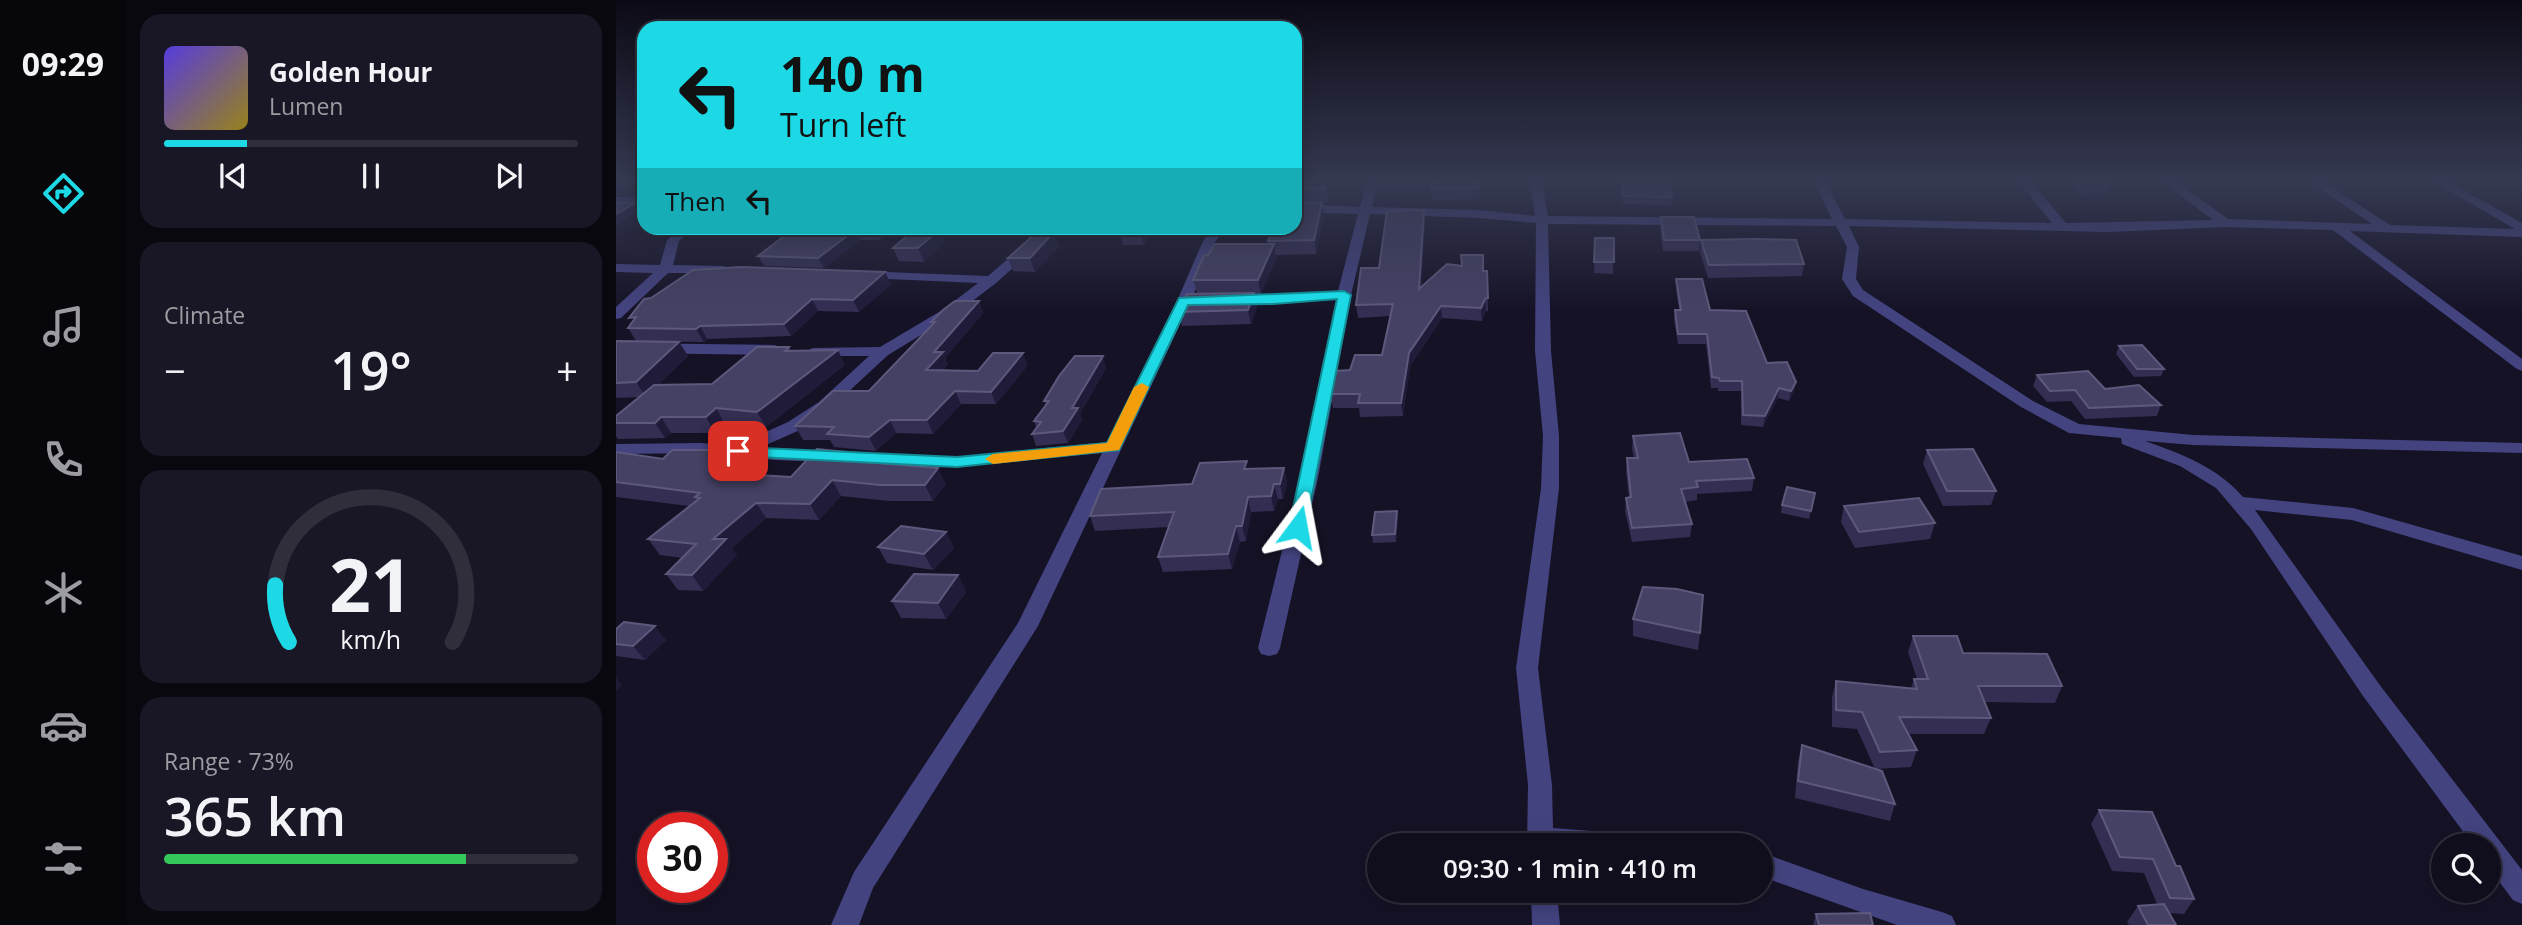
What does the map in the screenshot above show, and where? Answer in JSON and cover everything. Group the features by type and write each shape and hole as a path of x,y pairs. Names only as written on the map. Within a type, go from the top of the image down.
{"street":[{"path":"1269,648 1309,478 1344,295 1361,225"},
{"path":"1540,833 1539,785 1527,668 1550,488 1551,436 1543,351 1542,225"},
{"path":"1840,225 1849,235 1853,247 1849,279 1858,293 2027,404 2075,429 2193,440 2522,448"},
{"path":"1926,225 2137,225"},
{"path":"2304,225 2522,231"},
{"path":"2382,225 2386,228"},
{"path":"2335,226 2522,366"},
{"path":"616,315 666,268 673,240 679,235"},
{"path":"738,451 794,426 825,405 883,352 949,312 1043,235"},
{"path":"845,925 863,881 1027,626 1214,235"},
{"path":"616,268 742,270"},
{"path":"856,274 991,280"},
{"path":"1184,301 1344,295"},
{"path":"616,348 883,352"},
{"path":"2111,434 2209,474 2238,502 2289,568 2371,690 2478,833"},
{"path":"616,449 701,448 957,462 1113,447"},
{"path":"2238,502 2353,514 2522,563"},
{"path":"2501,863 2522,891"},
{"path":"1773,869 1863,902 1942,925"},
{"path":"1545,903 1546,925"}],"building":[{"path":"1302,225 1317,225 1314,240 1268,241 1270,235 1302,235"},
{"path":"1385,225 1423,225 1419,289 1447,264 1462,266 1461,255 1483,255 1483,271 1487,271 1488,298 1481,308 1441,306 1409,353 1401,403 1358,403 1360,394 1331,394 1335,371 1350,370 1355,355 1382,355 1393,304 1356,305 1361,268 1379,268"},
{"path":"1662,225 1696,225 1700,240 1664,240"},
{"path":"785,235 848,235 818,258 758,256"},
{"path":"908,235 933,235 918,248 893,248"},
{"path":"1034,235 1051,235 1030,258 1008,258"},
{"path":"1595,238 1614,238 1614,262 1594,262"},
{"path":"1701,240 1796,240 1804,264 1709,265"},
{"path":"1215,244 1274,244 1258,280 1193,280 1204,255 1208,255"},
{"path":"741,267 885,272 853,300 812,299 784,324 700,326 696,329 628,328 636,317 629,318 644,299 651,298 693,270"},
{"path":"1676,279 1702,279 1710,310 1746,311 1767,363 1787,362 1796,382 1791,391 1779,388 1765,416 1743,415 1742,381 1720,381 1719,378 1712,377 1707,334 1678,334 1675,310 1681,310"},
{"path":"1254,293 1248,310 1178,312 1187,294"},
{"path":"955,301 979,301 934,352 943,352 926,370 978,371 993,353 1023,353 991,392 955,391 927,420 890,420 869,437 827,434 834,427 795,426 833,391 869,391 935,322 931,322"},
{"path":"616,341 679,342 636,382 616,383"},
{"path":"2142,345 2164,369 2137,369 2119,346"},
{"path":"757,347 789,347 785,351 838,350 757,412 716,408 706,417 661,417 655,423 616,423 616,416 654,385 712,384"},
{"path":"1075,356 1103,356 1072,408 1078,408 1063,431 1032,434 1041,422 1034,421 1049,401 1044,401"},
{"path":"2088,371 2105,389 2139,385 2161,405 2089,408 2075,390 2050,391 2037,375"},
{"path":"1680,433 1689,462 1747,459 1754,478 1696,481 1698,487 1681,489 1692,524 1632,528 1626,498 1631,497 1627,458 1638,458 1633,436"},
{"path":"817,449 858,453 852,461 938,468 925,485 880,485 832,480 810,504 756,503 713,539 726,539 692,575 666,574 696,544 648,539 700,498 695,497 700,493 616,482 616,452 663,459 672,450 732,450 713,467 727,469 722,473 791,477"},
{"path":"1973,449 1996,491 1947,491 1927,450"},
{"path":"1247,461 1244,469 1284,468 1280,484 1274,484 1271,496 1248,497 1242,526 1236,526 1228,554 1158,557 1174,512 1090,516 1101,489 1192,484 1200,463"},
{"path":"1787,487 1815,493 1811,511 1782,505"},
{"path":"1919,498 1935,523 1859,532 1844,506"},
{"path":"1397,511 1395,534 1372,535 1375,512"},
{"path":"901,526 946,532 924,554 878,547"},
{"path":"914,574 958,575 938,603 892,601"},
{"path":"1643,587 1677,589 1703,595 1700,633 1633,619"},
{"path":"624,622 655,626 633,646 616,644 616,629"},
{"path":"1913,636 1957,636 1963,653 2047,654 2062,686 1978,686 1991,718 1899,717 1917,750 1880,752 1862,712 1836,710 1836,681 1917,689 1914,679 1928,679"},
{"path":"1802,745 1882,771 1895,804 1798,781"},
{"path":"2099,810 2152,812 2194,899 2170,898 2153,859 2120,857"},
{"path":"2164,904 2176,925 2148,925 2138,906"},
{"path":"1870,913 1873,925 1819,925 1816,914"}],"slow traffic":[{"path":"993,459 1113,447 1142,387"}],"route":[{"path":"738,451 909,462 957,462 1113,447 1184,301 1273,300 1344,295 1298,527"}]}
